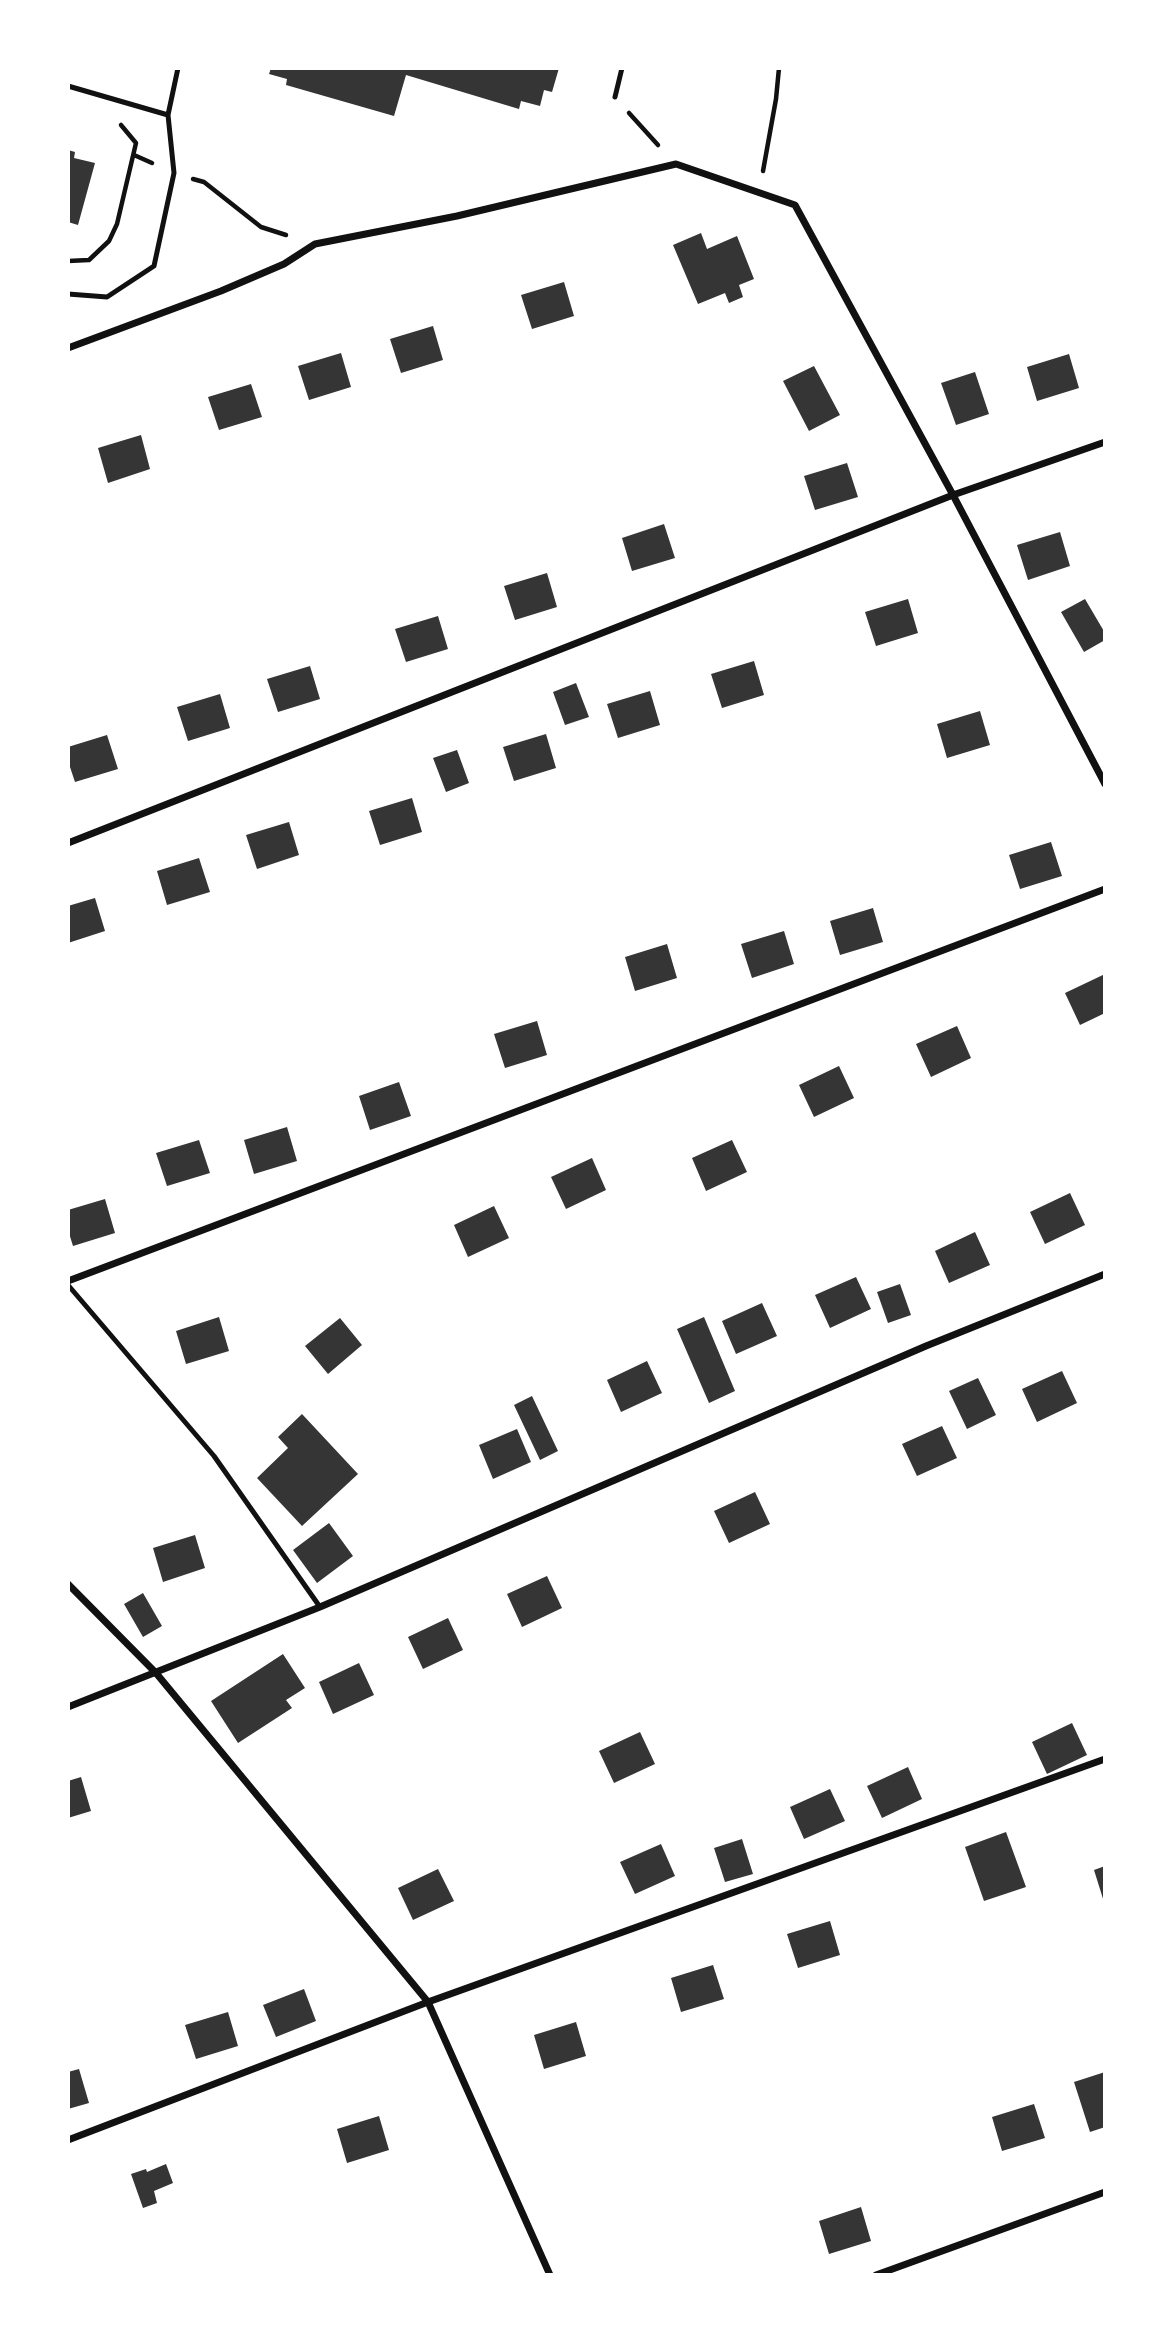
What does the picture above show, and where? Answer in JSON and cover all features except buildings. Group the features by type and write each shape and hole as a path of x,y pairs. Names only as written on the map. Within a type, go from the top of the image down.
{"street":[{"path":"68,348 284,264 314,244 457,216 676,164 795,205 953,495 1105,784"},
{"path":"68,843 953,495 1105,442"},
{"path":"68,1283 1105,889"},
{"path":"68,1707 320,1607 926,1346 1105,1274"},
{"path":"68,1584 156,1673 428,2002 550,2275"},
{"path":"68,2140 428,2002 1105,1759"},
{"path":"876,2275 1105,2192"}],"lane":[{"path":"68,294 107,297 154,266 174,173 168,115 178,68"},
{"path":"615,97 622,68"},
{"path":"68,86 168,115"},
{"path":"68,1283 214,1456 320,1607"}],"path":[{"path":"759,192 779,68"},
{"path":"615,97 676,164"},
{"path":"68,261 89,260 109,241 117,224 136,143 121,124 111,120"},
{"path":"134,155 174,173 204,182 261,228 314,244"}]}
